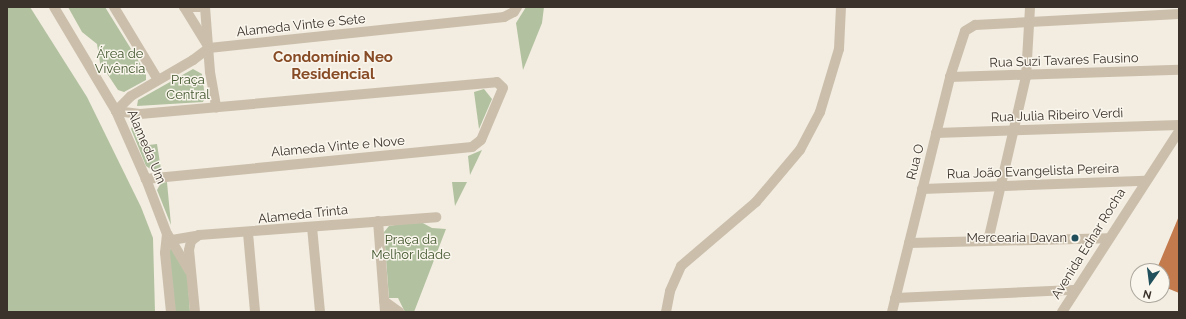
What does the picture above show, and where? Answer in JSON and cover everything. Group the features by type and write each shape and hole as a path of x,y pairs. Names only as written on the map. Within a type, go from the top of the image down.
{"street":[{"name":"Alameda Um","path":"54,7 116,111 170,237 165,253 171,312"},
{"path":"114,7 158,80"},
{"path":"184,7 200,7"},
{"path":"184,7 208,48"},
{"path":"116,111 140,114 216,107 210,72 205,7"},
{"path":"666,312 670,291 681,266 713,241 756,202 800,150 820,112 839,49 841,7"},
{"path":"988,241 1016,130 1026,77 1030,7"},
{"name":"Alameda Vinte e Sete","path":"208,48 504,17 516,10"},
{"path":"1029,23 1179,14"},
{"name":"Rua O","path":"892,312 950,78 965,31 975,25 1029,23"},
{"path":"116,111 131,96 193,60 208,48"},
{"path":"193,60 210,72"},
{"name":"Rua Suzi Tavares Fausino","path":"950,78 1026,77 1179,70"},
{"name":"Alameda Vinte e Nove","path":"146,178 472,147 481,140 502,96 503,88 496,82 216,107"},
{"path":"131,96 131,108 140,114"},
{"name":"Rua Julia Ribeiro Verdi","path":"936,133 1179,125"},
{"name":"Avenida Ednar Rocha","path":"1062,312 1074,290 1179,131"},
{"name":"Rua João Evangelista Pereira","path":"922,188 1145,181"},
{"name":"Alameda Trinta","path":"170,237 248,233 436,217"},
{"path":"378,221 385,312"},
{"path":"312,227 320,312"},
{"path":"248,233 255,312"},
{"path":"195,312 189,250 191,241 198,235"},
{"path":"170,237 190,272"},
{"path":"909,243 1108,238"},
{"path":"895,298 1074,290"},
{"path":"384,301 399,312"}],"green space":[{"path":"7,7 30,7 87,97 141,207 153,238 155,312 7,312"},
{"name":"Área de Vivência","path":"68,7 105,7 146,73 146,80 124,92 118,90 100,63 97,44 82,32"},
{"path":"526,7 544,7 542,23 523,70 516,23"},
{"name":"Praça Central","path":"193,69 202,74 205,97 203,102 137,106 138,100"},
{"path":"484,89 492,99 479,129 474,92"},
{"path":"134,122 138,122 140,146 157,144 161,169 152,170 146,166 131,129"},
{"path":"482,150 470,175 468,156"},
{"path":"167,182 171,225 157,190 161,183"},
{"path":"452,182 467,182 455,206"},
{"name":"Praça da Melhor Idade","path":"419,221 432,228 446,229 414,312 405,312 398,298 389,298 384,232 389,226"},
{"path":"171,248 187,270 190,312 175,312 168,253"}],"building":[{"path":"1179,216 1179,293 1170,289 1170,263 1159,263"}],"place":[{"name":"Mercearia Davan","path":"1075,238"}],"district":[{"name":"Condomínio Neo Residencial","path":"333,66"}]}
